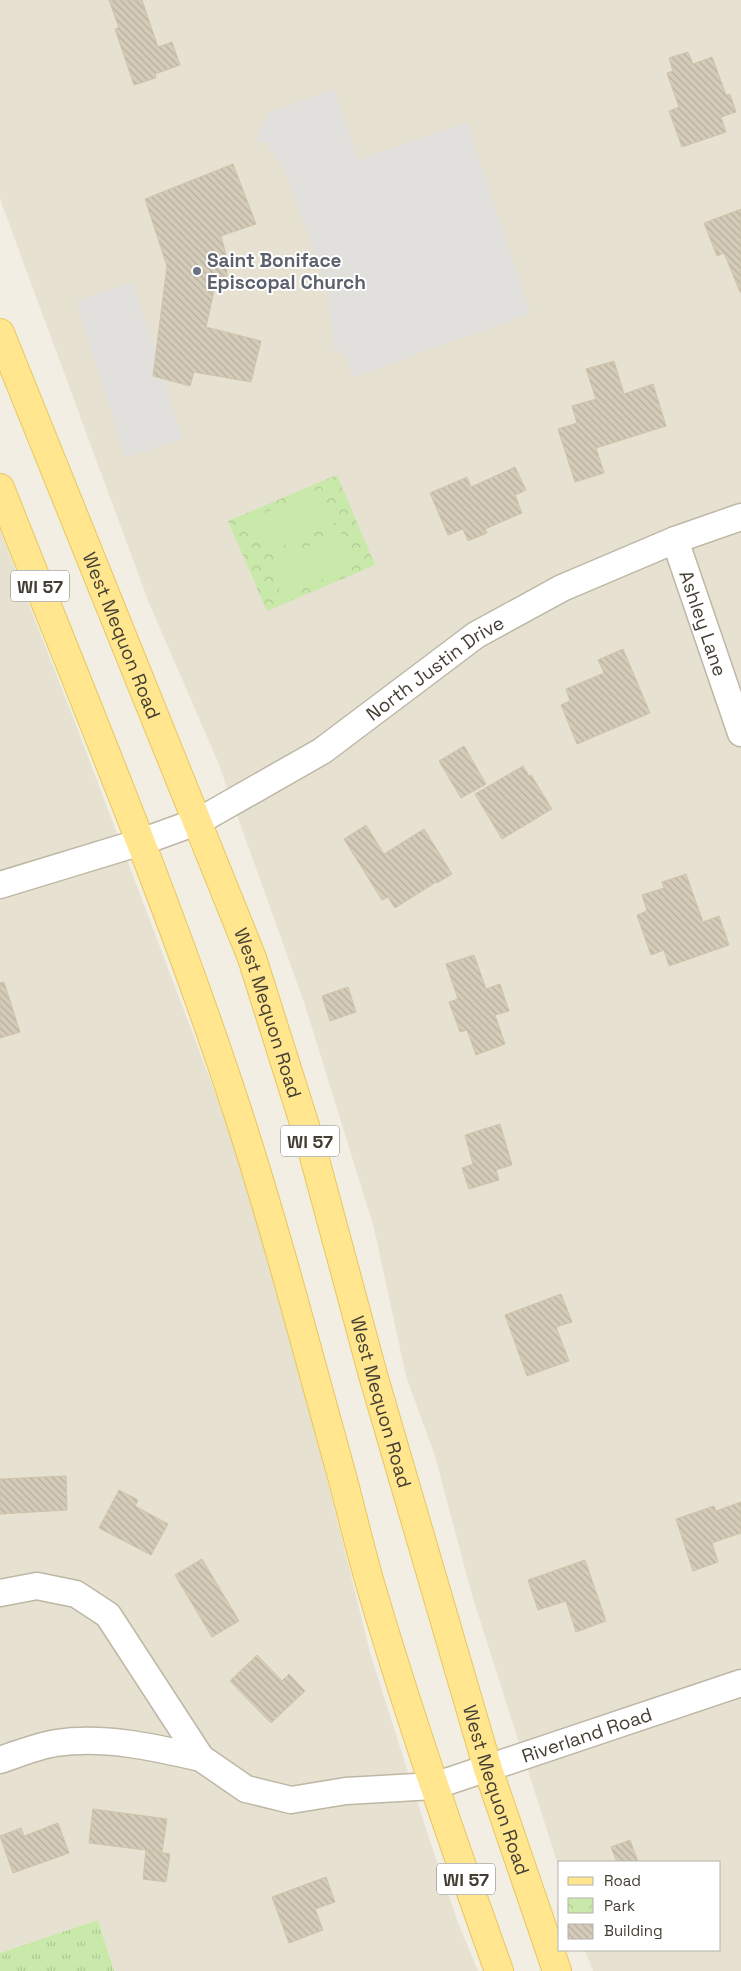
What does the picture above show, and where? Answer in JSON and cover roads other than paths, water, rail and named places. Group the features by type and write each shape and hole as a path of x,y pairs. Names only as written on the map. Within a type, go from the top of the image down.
{"main road":[{"name":"West Mequon Road","path":"0,333 252,958 312,1145 373,1375 488,1769 557,1971"},
{"name":"WI 57","path":"0,488 63,642 140,842 187,966 238,1112 282,1254 371,1587 434,1786 498,1971"}],"street":[{"name":"North Justin Drive","path":"0,885 140,842 198,821 322,751 476,635 562,588 676,540 741,517"},
{"name":"Ashley Lane","path":"676,540 741,733"},
{"path":"0,1593 38,1586 76,1594 108,1615 201,1758"},
{"name":"Riverland Road","path":"201,1758 246,1788 291,1800 346,1790 434,1786 741,1683"},
{"path":"0,1760 55,1744 96,1740 136,1744 201,1758"}],"place":[{"name":"Saint Boniface Episcopal Church","path":"197,271"}]}
